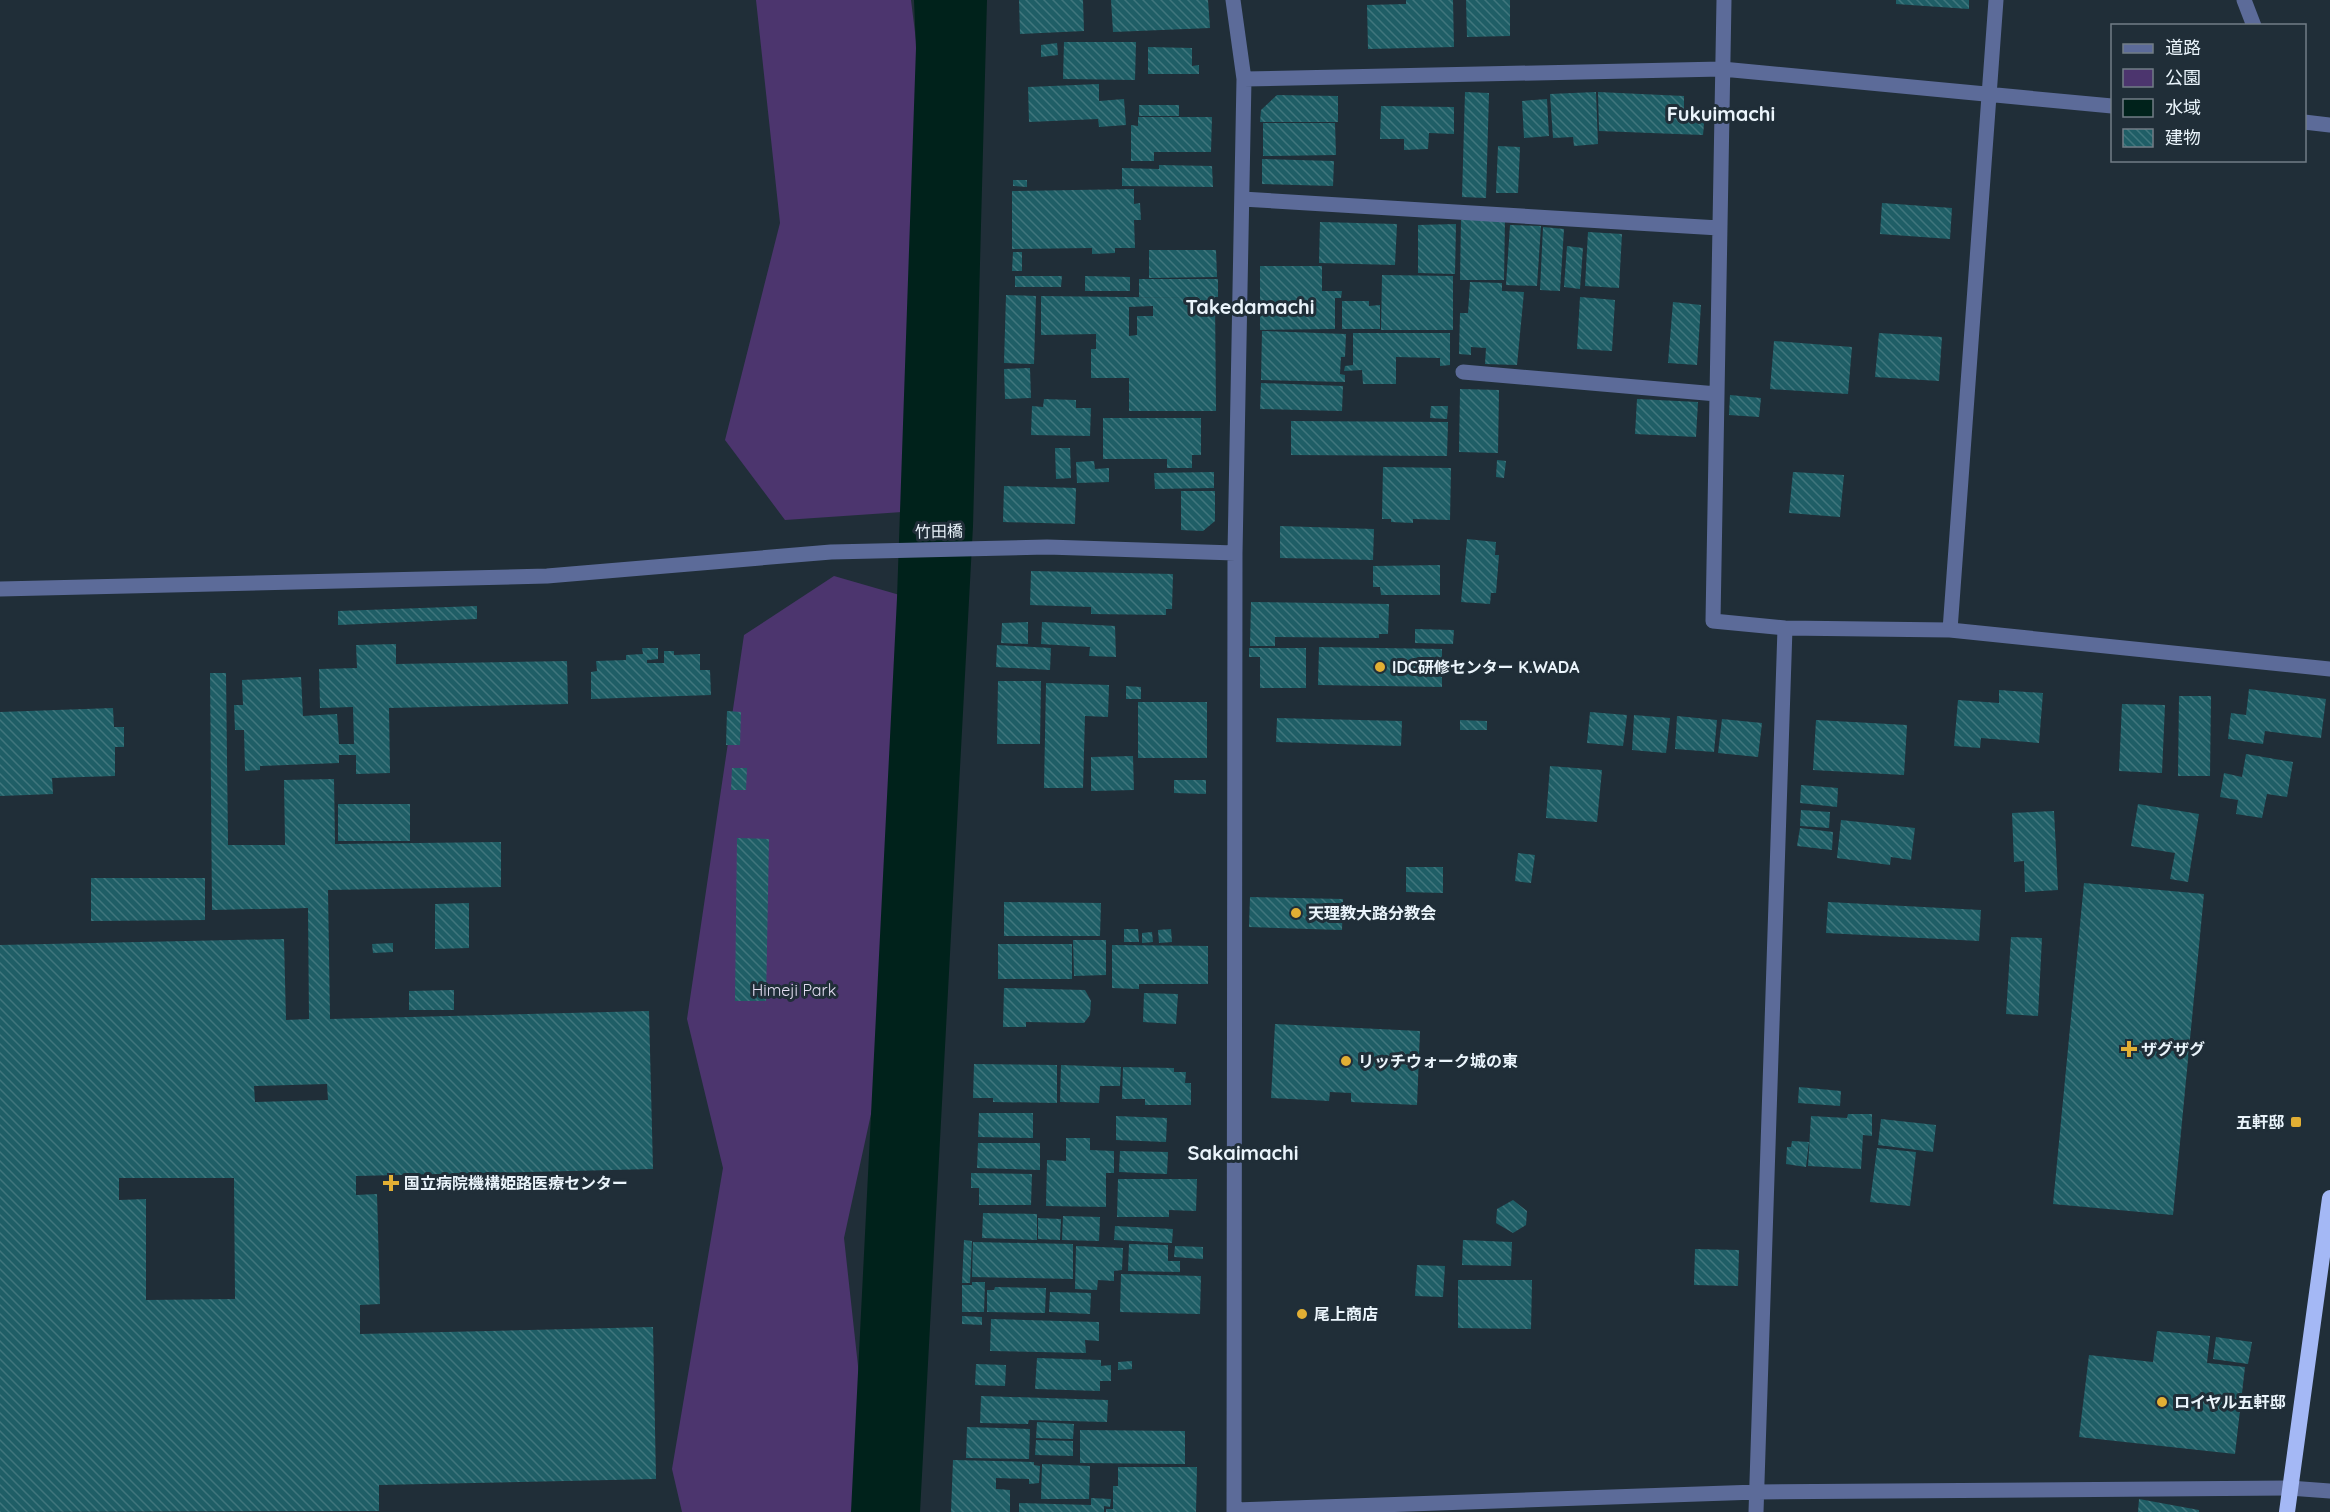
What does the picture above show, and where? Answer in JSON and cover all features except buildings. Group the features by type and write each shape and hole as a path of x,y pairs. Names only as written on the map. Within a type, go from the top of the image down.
{"highway":[{"path":"2287,1512 2330,1198"}],"street":[{"path":"1233,0 1244,79 1235,553 1234,1511 1757,1492 2289,1488 2330,1491"},
{"path":"1724,0 1713,621 1785,628 1950,630 2330,669"},
{"path":"1950,630 1996,0"},
{"path":"2244,0 2253,24"},
{"path":"1244,79 1722,69 2111,106"},
{"path":"2306,122 2330,125"},
{"path":"1242,199 1719,228"},
{"path":"1463,372 1717,394"},
{"name":"竹田橋","path":"0,589 547,576 831,552 1047,547 1235,553"},
{"path":"1756,1512 1785,628"}],"green space":[{"path":"756,0 911,0 938,219 917,511 785,520 725,440 780,223"},
{"name":"Himeji Park","path":"834,576 917,600 895,1004 844,1238 874,1512 682,1512 672,1469 723,1168 687,1019 744,635"}],"water":[{"path":"914,0 987,0 973,526 920,1512 851,1512 897,598 916,48"}],"place":[{"name":"IDC研修センター K.WADA","path":"1380,667"},
{"name":"天理教大路分教会","path":"1296,913"},
{"name":"ザグザグ","path":"2129,1049"},
{"name":"リッチウォーク城の東","path":"1346,1061"},
{"name":"五軒邸","path":"2296,1122"},
{"name":"国立病院機構姫路医療センター","path":"391,1183"},
{"name":"尾上商店","path":"1302,1314"},
{"name":"ロイヤル五軒邸","path":"2162,1402"}],"district":[{"name":"Fukuimachi","path":"1721,113"},
{"name":"Takedamachi","path":"1250,306"},
{"name":"Sakaimachi","path":"1243,1152"}]}
